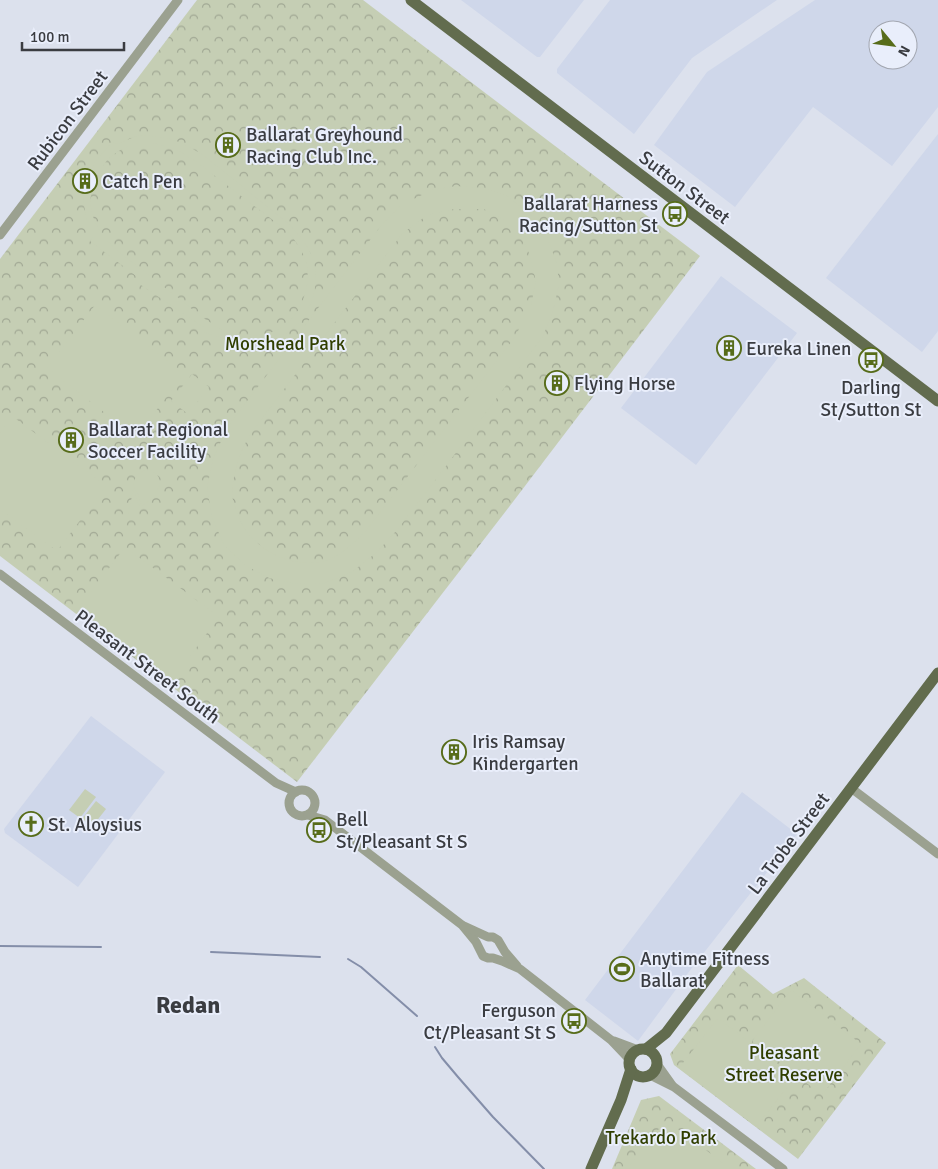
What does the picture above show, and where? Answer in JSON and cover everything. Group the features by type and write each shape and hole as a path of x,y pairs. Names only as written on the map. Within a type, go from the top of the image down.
{"main road":[{"name":"Sutton Street","path":"411,0 938,401"},
{"name":"La Trobe Street","path":"656,1060 666,1033 938,673"},
{"name":"La Trobe Street","path":"642,1050 666,1033"},
{"path":"591,1169 621,1100 634,1053 642,1050 650,1051 656,1060 653,1073 646,1076 621,1100"},
{"path":"630,1065 634,1073 646,1076"}],"street":[{"name":"Rubicon Street","path":"0,235 178,0"},
{"name":"Pleasant Street South","path":"0,574 276,783 296,792"},
{"name":"Pleasant Street South","path":"276,783 289,801"},
{"path":"851,788 938,854"},
{"path":"308,815 313,809 314,799 309,793 302,790 296,792 289,801 294,813 300,816 308,815 325,820"},
{"path":"314,805 325,820 462,925 499,941 520,969 611,1040 630,1065"},
{"path":"462,925 485,957 502,961 520,969"},
{"path":"479,948 481,941 488,937"},
{"path":"493,958 499,953 501,946"},
{"path":"611,1040 642,1050"},
{"path":"656,1060 674,1087"},
{"path":"646,1076 674,1087 783,1169"}],"shaded area":[{"path":"461,0 584,0 540,57 537,57"},
{"path":"610,0 777,0 692,58 634,134 557,73 557,69"},
{"path":"815,0 938,0 938,107 892,166 813,107 735,207 654,145 707,72"},
{"path":"938,134 938,331 922,352 826,278"},
{"path":"721,276 797,333 696,465 621,408"},
{"path":"91,716 165,772 78,887 5,833 4,829"},
{"path":"742,792 797,834 688,973 638,1041 585,1000"}],"green space":[{"name":"Morshead Park","path":"197,0 363,0 700,256 297,782 0,556 0,259"},
{"path":"139,135 165,138 187,145 203,155 289,224 308,248 316,273 313,296 309,307 297,325 278,337 253,344 231,341 203,332 205,328 138,283 140,279 90,241 94,235 87,221 83,200 88,179 95,162 112,142 117,144","holes":["138,143 153,143 181,152 198,163 286,230 297,243 306,262 308,272 305,295 292,319 278,330 250,336 240,336 223,330 198,314 119,252 103,235 97,226 91,206 91,195 100,171 105,163 122,149"]},
{"path":"456,186 483,188 507,196 533,217 547,237 557,264 559,284 553,311 543,336 397,530 377,552 352,572 325,583 295,584 269,578 245,565 224,545 212,517 207,488 213,459 228,426 380,227 400,206 432,190","holes":["454,209 484,209 506,221 521,236 529,253 536,281 531,305 515,337 365,532 342,553 325,561 311,563 284,559 271,553 250,536 242,525 232,498 236,467 250,435 402,234 427,215"]},
{"path":"95,305 184,374 136,437 47,368"},
{"path":"192,374 209,387 188,414 171,401"},
{"path":"12,416 106,486 57,551 0,509 0,433"},
{"path":"145,470 156,473 160,484 152,496 153,498 142,506 134,481"},
{"path":"132,489 140,507 131,516 128,516 132,497"},
{"path":"125,547 219,617 173,679 79,608"},
{"path":"85,789 96,797 80,818 69,810"},
{"path":"96,801 106,809 92,827 82,819"},
{"name":"Pleasant Street Reserve","path":"738,965 773,994 804,978 886,1043 798,1159 674,1065 670,1054"},
{"path":"791,990 861,1044 822,1095 752,1041"},
{"path":"718,1018 795,1077 756,1127 679,1068"},
{"name":"Trekardo Park","path":"659,1096 756,1169 612,1169 641,1100"},
{"path":"666,1120 731,1169 627,1169"}],"waterway":[{"path":"0,946 101,947"},
{"path":"211,952 320,957"},
{"path":"348,959 361,967 417,1016"},
{"path":"435,1047 442,1058 493,1117 544,1169"}],"place":[{"name":"Ballarat Greyhound Racing Club Inc.","path":"228,145"},
{"name":"Catch Pen","path":"85,181"},
{"name":"Ballarat Harness Racing/Sutton St","path":"675,214"},
{"name":"Eureka Linen","path":"729,348"},
{"name":"Darling St/Sutton St","path":"871,360"},
{"name":"Flying Horse","path":"557,383"},
{"name":"Ballarat Regional Soccer Facility","path":"71,440"},
{"name":"Iris Ramsay Kindergarten","path":"454,752"},
{"name":"St. Aloysius","path":"31,824"},
{"name":"Bell St/Pleasant St S","path":"319,830"},
{"name":"Anytime Fitness Ballarat","path":"622,969"},
{"name":"Ferguson Ct/Pleasant St S","path":"574,1021"}],"district":[{"name":"Redan","path":"188,1005"}]}
